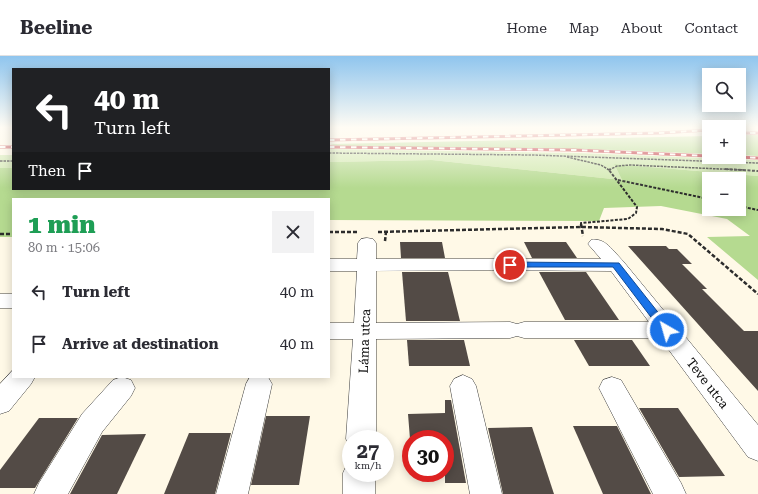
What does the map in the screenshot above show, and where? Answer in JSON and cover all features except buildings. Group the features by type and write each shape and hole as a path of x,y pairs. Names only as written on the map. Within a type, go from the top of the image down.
{"street":[{"path":"330,264 373,241 492,265 616,265"},
{"name":"Láma utca","path":"361,430 364,331 373,241"},
{"name":"Teve utca","path":"597,244 616,265 758,447"},
{"path":"0,301 12,301"},
{"path":"330,331 667,330"},
{"path":"0,403 21,378"},
{"path":"232,494 259,384"},
{"path":"463,386 486,494"},
{"path":"50,494 92,423 122,388"},
{"path":"612,388 670,494"},
{"path":"359,482 359,494"}],"path":[{"path":"330,153 562,156 758,164"},
{"path":"562,156 601,165 617,180 637,207 636,213 628,219 581,223 582,235 597,244"},
{"path":"0,161 12,161"},
{"path":"608,170 613,167 632,164 758,171"},
{"path":"617,180 702,198"},
{"path":"746,207 758,210"},
{"path":"330,232 373,241 581,227 662,229 688,234 758,294"},
{"path":"0,234 12,234"}],"green space":[{"path":"438,147 702,147 702,154 618,150"},
{"path":"746,147 758,147 758,156 746,155"},
{"path":"330,149 578,153 702,158 702,164 746,164 746,160 758,160 758,176 746,175 746,172 710,172 614,164 622,180 432,160 330,162"},
{"path":"0,155 12,155 12,168 0,168"},
{"path":"432,160 622,180 614,164 710,172 702,172 702,214 661,206 604,208 599,221 330,220 330,198 12,198 12,237 0,237 0,168 12,168 12,190 330,190 330,162"},
{"path":"746,175 758,176 758,280 707,237 750,236 727,219 712,216 746,216"}],"railway":[{"path":"365,147 574,150 702,156"},
{"path":"746,157 758,158"}],"route":[{"path":"510,265 616,265 667,330"}]}
